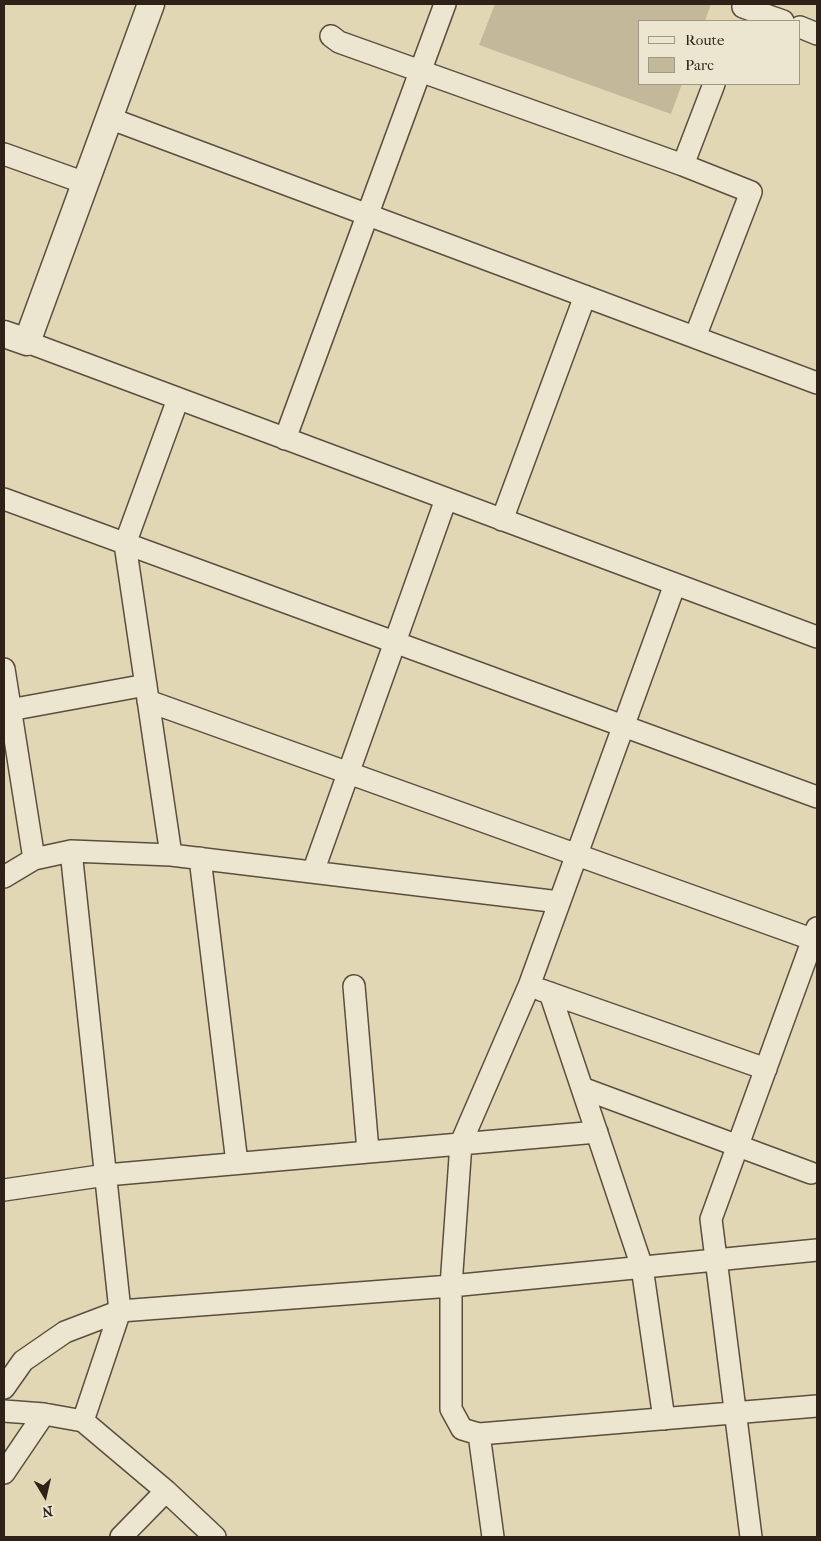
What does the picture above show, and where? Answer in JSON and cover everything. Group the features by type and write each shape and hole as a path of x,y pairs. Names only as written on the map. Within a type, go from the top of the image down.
{"street":[{"path":"152,4 86,183 15,338 817,637"},
{"path":"285,439 445,4"},
{"path":"742,11 779,20"},
{"path":"801,28 817,34"},
{"path":"331,36 339,42 683,165 752,192 694,337"},
{"path":"683,165 714,85"},
{"path":"109,118 817,383"},
{"path":"4,154 86,183"},
{"path":"502,520 585,296"},
{"path":"171,854 125,544 178,399"},
{"path":"4,499 817,797"},
{"path":"313,872 446,499"},
{"path":"675,584 529,986 461,1143 451,1286 451,1409 462,1429 479,1434 817,1406"},
{"path":"4,669 7,710 34,859"},
{"path":"7,710 147,693 349,773 576,855 816,937 711,1219 751,1537"},
{"path":"72,851 120,1311 83,1420"},
{"path":"4,877 34,859 72,851 171,854 559,902"},
{"path":"200,858 237,1163"},
{"path":"354,986 368,1152"},
{"path":"529,986 766,1069"},
{"path":"550,993 642,1267 664,1419"},
{"path":"582,1088 811,1173"},
{"path":"4,1190 106,1175 596,1132"},
{"path":"4,1388 23,1361 65,1332 120,1311 451,1286 817,1250"},
{"path":"4,1411 44,1414 83,1420 166,1491 215,1537"},
{"path":"4,1473 44,1414"},
{"path":"479,1434 492,1537"},
{"path":"121,1537 166,1491"}],"green space":[{"path":"495,4 711,4 705,20 638,20 638,85 682,85 671,114 479,45"}]}
